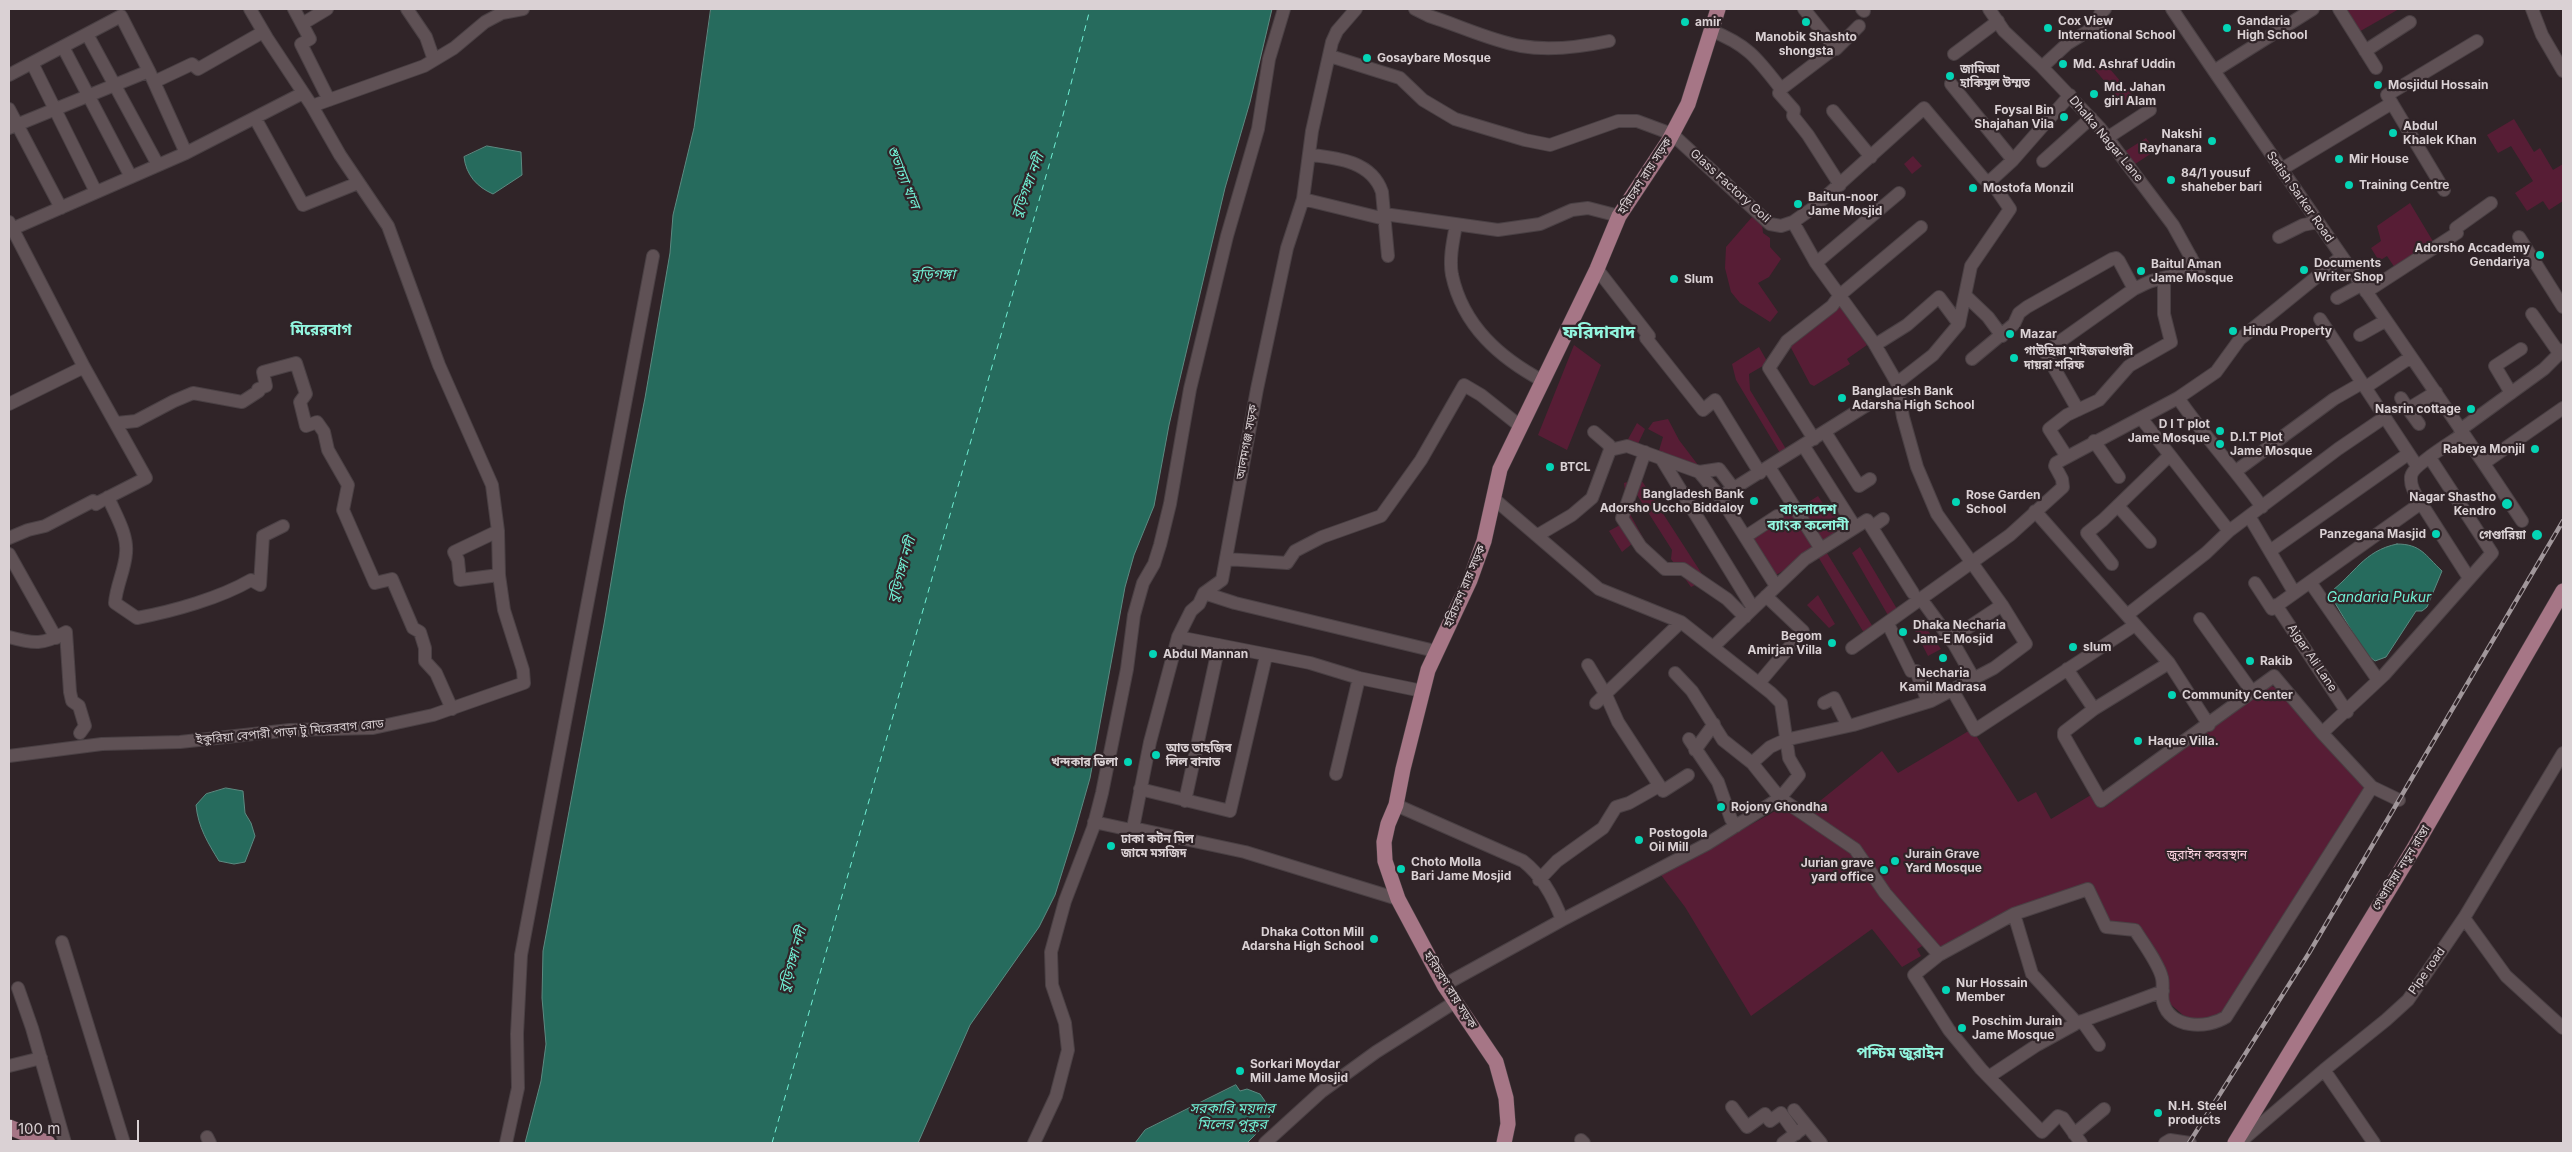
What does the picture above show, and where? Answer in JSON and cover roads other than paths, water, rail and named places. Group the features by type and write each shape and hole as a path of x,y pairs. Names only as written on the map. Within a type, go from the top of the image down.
{"main road":[{"name":"হরিচরণ রায় সড়ক","path":"1504,1143 1508,1124 1506,1098 1496,1062 1444,985 1398,899 1385,861 1384,842 1388,824 1396,805 1422,691 1435,651 1476,564 1484,541 1500,469 1597,269 1619,216 1672,134 1691,96 1718,9"},
{"name":"গেণ্ডারিয়া নতুন রাস্তা","path":"2234,1143 2413,850 2563,592"},
{"path":"9,1127 48,1143"}],"street":[{"path":"250,9 312,106 340,155 388,226 439,365 492,485 498,531 499,574 460,580 458,560 454,552 498,531"},
{"path":"294,9 310,39 301,44 329,100"},
{"path":"302,24 327,9"},
{"path":"407,9 426,38 434,60"},
{"path":"312,106 414,71 454,48 485,22 502,13 523,9"},
{"path":"1034,1143 1056,1096 1068,1050 1066,1023 1052,985 1051,952 1070,885 1094,822 1111,752 1134,614 1143,583 1154,564 1160,545 1170,504 1190,389 1227,236 1258,130 1269,59 1284,9"},
{"name":"আলমগঞ্জ সড়ক","path":"1133,828 1140,789 1178,637 1191,611 1199,604 1204,593 1222,580 1257,389 1287,248 1303,199 1311,155 1312,131 1337,31 1356,9"},
{"path":"1415,9 1429,16 1520,46 1545,49 1593,45 1609,41"},
{"path":"1804,9 1835,48"},
{"name":"Dhalka Nagar Lane","path":"1989,9 2004,31 2070,95 2107,138 2150,192 2173,225 2199,272"},
{"path":"2042,67 2067,44 2101,23 2100,14 2105,9"},
{"name":"Satish Sarker Road","path":"2172,9 2385,321 2436,392 2522,521"},
{"path":"2214,72 2295,13 2313,9"},
{"path":"2339,9 2376,68"},
{"path":"2532,9 2542,35 2560,57 2563,71"},
{"path":"9,75 121,16 186,153"},
{"path":"1954,54 1998,21"},
{"path":"2365,51 2410,22"},
{"path":"1840,185 1808,135 1792,116 1794,110 1779,93 1781,89 1836,49 1859,26"},
{"path":"1710,30 1732,39 1753,53 1781,89"},
{"path":"13,127 115,85 192,64 198,69 263,32"},
{"path":"87,34 158,165"},
{"path":"2444,190 2387,95 2477,41"},
{"path":"63,47 131,177"},
{"path":"1330,56 1400,78 1423,100 1455,119 1525,140 1550,145 1618,121 1637,121 1672,134"},
{"path":"32,63 96,192"},
{"path":"1951,84 2013,160"},
{"path":"9,538 28,530 45,526 93,501 96,504 146,478 117,423 84,367 10,226 61,208 186,153 303,93"},
{"path":"1989,182 2013,160 2070,95"},
{"path":"2282,169 2392,103"},
{"path":"1752,763 1770,747 1785,740 1848,726 1928,702 1974,679 2026,644 2002,605 1937,514 1917,467 1903,417 1897,382 1875,345 1816,263 1793,222 1840,185 1924,108 2002,196 2010,211 1971,266 1959,324 1933,355 1897,382"},
{"path":"9,109 13,127 61,208"},
{"path":"2107,138 2150,110"},
{"path":"1833,111 1871,157"},
{"path":"254,118 303,205 358,182"},
{"path":"2043,161 2091,118"},
{"name":"Glass Factory Goli","path":"1672,134 1770,224 1781,226 1793,222"},
{"path":"1311,155 1343,159 1366,170 1379,183 1385,216 1388,256"},
{"path":"1816,263 1899,194"},
{"path":"1303,199 1385,216 1498,230 1540,224 1572,210 1588,208 1619,216"},
{"path":"2337,298 2364,289 2457,232 2456,228 2491,203"},
{"path":"2279,237 2303,225 2318,222"},
{"path":"1456,225 1452,249 1452,274 1459,296 1475,325 1485,340 1514,366 1543,381"},
{"path":"1855,527 1769,368 1787,341 1832,306 1840,295 1921,226"},
{"path":"2519,237 2563,307"},
{"path":"506,1143 518,1088 517,1034 521,955 653,256"},
{"path":"2078,410 2045,352 2134,289 2150,281 2177,275 2189,265 2191,257"},
{"path":"1852,648 2010,534 2063,487 2064,483 2054,464 2094,441 2178,398 2216,372 2240,338 2341,257"},
{"path":"1972,359 2002,336 2014,324 2019,313 2027,307 2112,258 2116,258 2119,261 2134,289"},
{"path":"1597,269 1649,336 1646,338 1703,410 1715,400 1821,549"},
{"path":"2067,457 2049,429 2066,415 2099,400 2130,366 2170,343 2164,314 2164,279"},
{"path":"1966,296 1988,317 2002,336"},
{"path":"1875,345 1907,325 1939,297 1959,324"},
{"path":"2469,578 2413,490 2410,477 2417,466 2430,458 2544,369 2561,351 2532,314"},
{"path":"2320,319 2417,466"},
{"path":"2360,335 2385,321"},
{"path":"2511,393 2495,366 2521,349"},
{"path":"2236,471 2328,404 2411,358"},
{"path":"117,423 136,421 174,400 193,393 242,402 259,391 258,388 266,386 263,372 296,363 306,394 300,402 306,426 317,422 324,432 328,450 348,485 343,510 375,583 392,578 413,628 420,632 425,648 425,660 436,673 452,709"},
{"path":"9,404 84,367"},
{"path":"1226,559 1287,563 1295,551 1322,537 1381,516 1421,460 1464,386 1481,395 1520,426"},
{"path":"2408,409 2436,392"},
{"path":"2178,398 2262,507"},
{"path":"2401,398 2419,424"},
{"path":"1720,497 1867,405"},
{"path":"2484,463 2563,408"},
{"path":"2127,615 2206,553 2229,531 2338,449 2385,417"},
{"path":"2141,418 2229,531"},
{"path":"1538,535 1572,515 1592,498 1610,450 1608,445 1594,432"},
{"path":"1825,432 1859,486 1870,479"},
{"path":"2094,441 2119,477"},
{"path":"1610,450 1627,446 1698,472 1720,497 1776,586"},
{"path":"1645,452 1622,518 1640,547 1665,569 1683,569 1749,613"},
{"path":"2270,552 2408,454"},
{"path":"2112,564 2087,533 2118,506 2170,455"},
{"path":"1661,458 1749,613"},
{"path":"2322,733 2348,712 2492,553 2430,458"},
{"path":"1698,472 1720,469 1734,488"},
{"path":"108,497 124,535 126,553 116,586 115,603 138,618 183,608 252,580 260,585 263,536 283,526"},
{"path":"1444,985 1562,920 1686,856 1780,798 1799,775 1789,758 1781,703 1759,683 1681,622 1599,589 1493,498"},
{"path":"2276,605 2421,503"},
{"path":"2118,506 2150,542"},
{"path":"2035,512 2169,663 2209,725"},
{"path":"1745,537 1777,516"},
{"path":"2249,516 2294,592"},
{"path":"1872,527 1884,519"},
{"path":"1713,647 1805,559 1867,520 1913,593"},
{"path":"9,554 56,638"},
{"name":"ইকুরিয়া বেপারী পাড়া টু মিরেরবাগ রোড","path":"9,756 102,744 180,742 290,730 373,728 452,709 524,683 522,670 504,610 499,574"},
{"path":"2310,582 2378,680"},
{"name":"Ajgar Ali Lane","path":"2255,583 2271,608 2276,605 2348,712"},
{"path":"1204,593 1235,603 1435,651"},
{"path":"1759,683 1803,631 1766,596"},
{"path":"1924,603 1951,639 1974,679"},
{"path":"1951,639 2002,605"},
{"path":"2200,619 2253,693"},
{"path":"1601,699 1681,622"},
{"path":"1952,690 1975,730 2135,625"},
{"path":"1889,626 1911,671 1916,671 1928,702"},
{"path":"9,637 33,644 56,638 66,632 70,692 72,701 79,706 85,726 80,733"},
{"path":"1178,637 1266,656 1310,663 1359,678 1422,691"},
{"path":"1185,801 1219,645"},
{"path":"1140,789 1230,811 1266,656"},
{"path":"2169,663 2094,709 2067,728 2064,736 2103,801 2274,676 2322,733 2372,787 2399,800"},
{"path":"1588,665 1601,699 1663,791 1688,775"},
{"path":"2068,669 2094,709"},
{"path":"1675,673 1692,691 1723,740 1752,763 1780,798 1855,850 1885,893 1939,955"},
{"path":"1336,774 1359,678"},
{"path":"1824,703 1834,698 1848,726"},
{"path":"1714,724 1692,744 1718,782 1731,819 1736,826"},
{"name":"Pipe road","path":"2239,1143 2408,1000 2464,918 2563,753"},
{"path":"1539,880 1557,861 1603,828 1616,807 1629,803 1659,786"},
{"path":"2104,1108 2077,1138 2062,1118 2058,1116 2042,1132 1990,1076 1981,1069 1949,1030 1914,975 1939,955 2014,914 2088,889 2106,927 2135,930 2162,978 2163,1002 2169,1013 2184,1023 2202,1026 2215,1024 2226,1017 2372,787"},
{"path":"1396,805 1523,861 1537,872 1539,880 1555,901 1562,920"},
{"path":"1094,822 1131,830 1133,828 1245,852 1398,899"},
{"path":"2014,914 2032,974 2099,1045"},
{"path":"2464,918 2506,976 2563,1028"},
{"path":"62,942 124,1143"},
{"path":"18,988 42,1058 65,1143"},
{"path":"1990,1076 2037,1045 2079,1022 2163,991"},
{"path":"1265,1143 1321,1092 1376,1052 1455,1002"},
{"path":"9,1066 42,1058"},
{"path":"2324,1070 2374,1143"},
{"path":"1732,1106 1747,1127 1766,1114 1770,1120 1781,1113 1801,1130 1821,1143"},
{"path":"1794,1110 1801,1130"},
{"path":"1783,1143 1801,1130"},
{"path":"2165,1143 2170,1140 2190,1143"}],"water":[{"name":"বুড়িগঙ্গা","path":"711,9 1272,9 1250,102 1225,188 1169,425 1154,506 1134,555 1125,587 1090,778 1075,831 1055,895 1039,927 970,1025 918,1143 525,1143 541,1081 546,1044 542,998 543,951 645,398 670,253 673,215 694,128"},
{"path":"487,146 521,152 522,175 493,194 473,180 467,169 464,157"},
{"name":"Gandaria Pukur","path":"2397,544 2417,548 2427,555 2442,571 2427,607 2422,611 2416,611 2386,657 2375,661 2365,653 2329,593 2367,558 2385,547"},
{"path":"226,788 243,791 245,813 251,823 255,836 245,862 234,864 219,861 201,828 196,805 206,794"},
{"name":"সরকারি ময়দার মিলের পুকুর","path":"1236,1085 1240,1091 1247,1089 1260,1094 1272,1111 1266,1124 1247,1143 1135,1143 1145,1130"}],"railway":[{"path":"2189,1143 2309,953 2563,521"}],"place":[{"name":"amir","path":"1685,22"},
{"name":"Manobik Shashto shongsta","path":"1806,22"},
{"name":"Cox View International School","path":"2048,28"},
{"name":"Gandaria High School","path":"2227,28"},
{"name":"Gosaybare Mosque","path":"1367,58"},
{"name":"Md. Ashraf Uddin","path":"2063,64"},
{"name":"জামিআ হাকিমুল উম্মত","path":"1950,76"},
{"name":"Mosjidul Hossain","path":"2378,85"},
{"name":"Md. Jahan girl Alam","path":"2094,94"},
{"name":"Foysal Bin Shajahan Vila","path":"2064,117"},
{"name":"Abdul Khalek Khan","path":"2393,133"},
{"name":"Nakshi Rayhanara","path":"2212,141"},
{"name":"Mir House","path":"2339,159"},
{"name":"84/1 yousuf shaheber bari","path":"2171,180"},
{"name":"Training Centre","path":"2349,185"},
{"name":"Mostofa Monzil","path":"1973,188"},
{"name":"Baitun-noor Jame Mosjid","path":"1798,204"},
{"name":"Adorsho Accademy Gendariya","path":"2540,255"},
{"name":"Documents Writer Shop","path":"2304,270"},
{"name":"Baitul Aman Jame Mosque","path":"2141,271"},
{"name":"Slum","path":"1674,279"},
{"name":"Hindu Property","path":"2233,331"},
{"name":"Mazar","path":"2010,334"},
{"name":"গাউছিয়া মাইজভাণ্ডারী দায়রা শরিফ","path":"2014,358"},
{"name":"Bangladesh Bank Adarsha High School","path":"1842,398"},
{"name":"Nasrin cottage","path":"2471,409"},
{"name":"D I T plot Jame Mosque","path":"2220,431"},
{"name":"D.I.T Plot Jame Mosque","path":"2220,444"},
{"name":"Rabeya Monjil","path":"2535,449"},
{"name":"BTCL","path":"1550,467"},
{"name":"Bangladesh Bank Adorsho Uccho Biddaloy","path":"1754,501"},
{"name":"Rose Garden School","path":"1956,502"},
{"name":"Nagar Shastho Kendro","path":"2507,504"},
{"name":"Panzegana Masjid","path":"2436,534"},
{"name":"গেণ্ডারিয়া","path":"2537,535"},
{"name":"Dhaka Necharia Jam-E Mosjid","path":"1903,632"},
{"name":"Begom Amirjan Villa","path":"1832,643"},
{"name":"slum","path":"2073,647"},
{"name":"Abdul Mannan","path":"1153,654"},
{"name":"Necharia Kamil Madrasa","path":"1943,658"},
{"name":"Rakib","path":"2250,661"},
{"name":"Community Center","path":"2172,695"},
{"name":"Haque Villa.","path":"2138,741"},
{"name":"আত তাহজিব লিল বানাত","path":"1156,755"},
{"name":"খন্দকার ভিলা","path":"1128,762"},
{"name":"Rojony Ghondha","path":"1721,807"},
{"name":"Postogola Oil Mill","path":"1639,840"},
{"name":"ঢাকা কটন মিল জামে মসজিদ","path":"1111,846"},
{"name":"Jurain Grave Yard Mosque","path":"1895,861"},
{"name":"Choto Molla Bari Jame Mosjid","path":"1401,869"},
{"name":"Jurian grave yard office","path":"1884,870"},
{"name":"Dhaka Cotton Mill Adarsha High School","path":"1374,939"},
{"name":"Nur Hossain Member","path":"1946,990"},
{"name":"Poschim Jurain Jame Mosque","path":"1962,1028"},
{"name":"Sorkari Moydar Mill Jame Mosjid","path":"1240,1071"},
{"name":"N.H. Steel products","path":"2158,1113"}],"district":[{"name":"মিরেরবাগ","path":"321,330"},
{"name":"ফরিদাবাদ","path":"1599,333"},
{"name":"বাংলাদেশ ব্যাংক কলোনী","path":"1808,518"},
{"name":"পশ্চিম জুরাইন","path":"1900,1053"}],"water label":[{"name":"শুভাঢ্যা খাল","path":"903,177"},
{"name":"বুড়িগঙ্গা নদী","path":"1028,186"},
{"name":"বুড়িগঙ্গা নদী","path":"902,570"},
{"name":"বুড়িগঙ্গা নদী","path":"793,960"}],"park label":[{"name":"জুরাইন কবরস্থান","path":"2207,855"}]}
